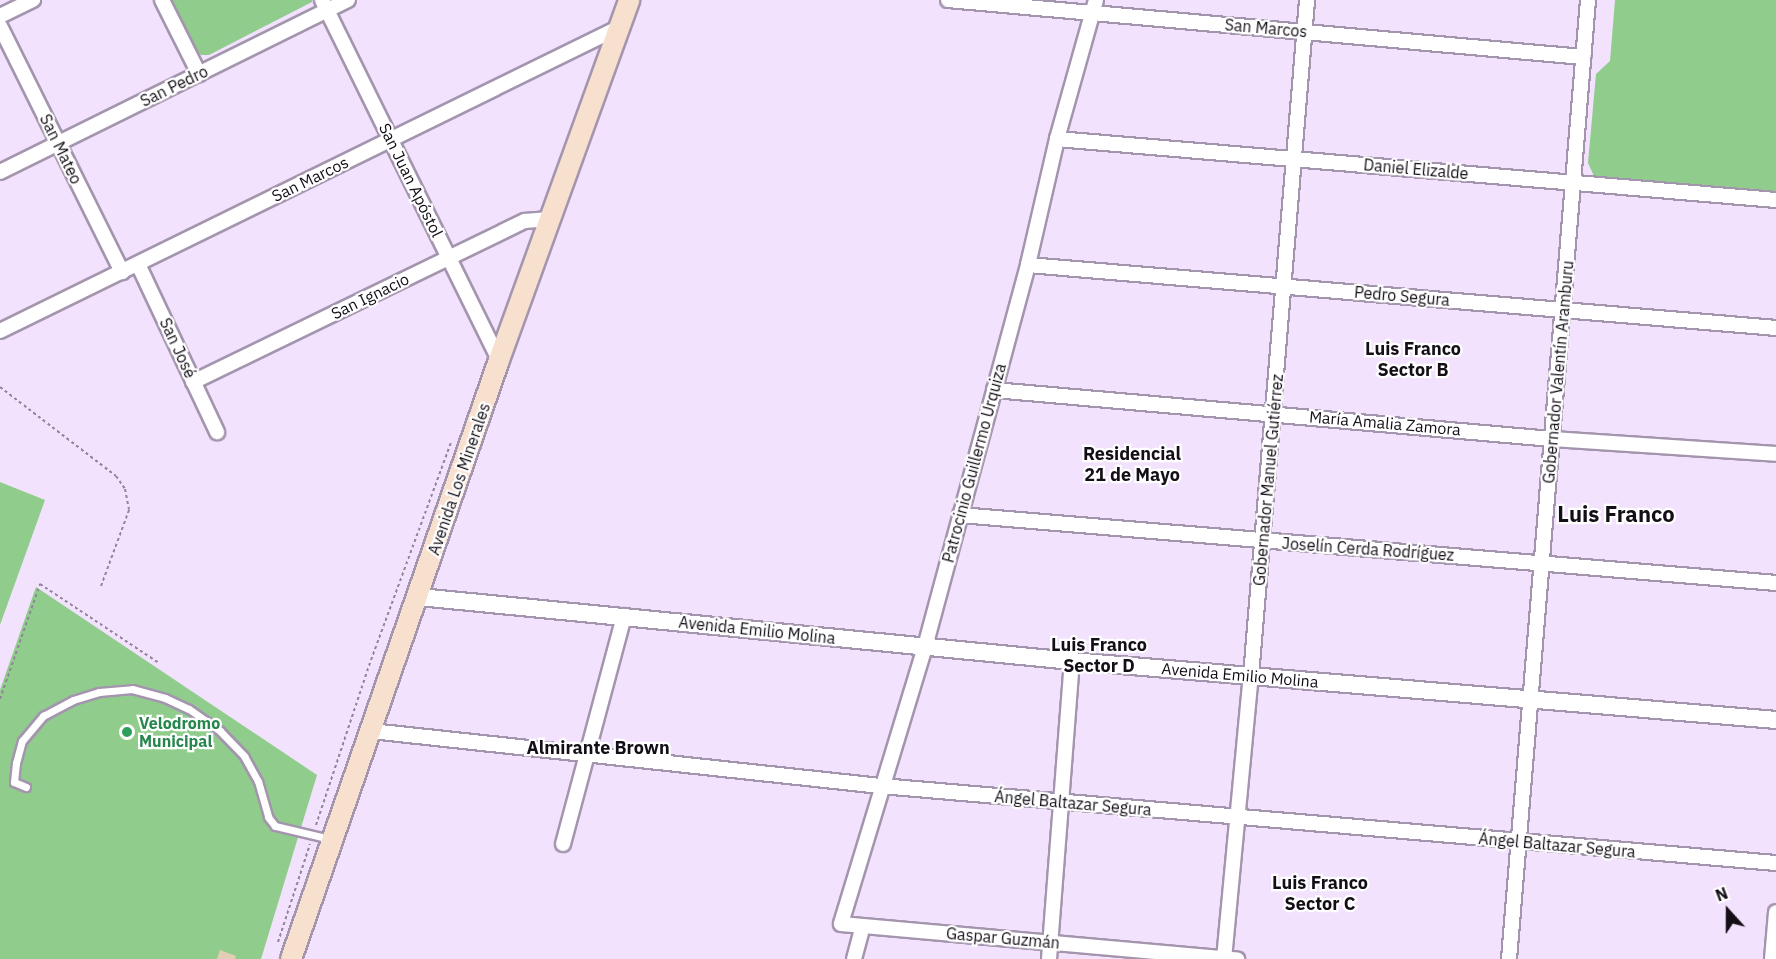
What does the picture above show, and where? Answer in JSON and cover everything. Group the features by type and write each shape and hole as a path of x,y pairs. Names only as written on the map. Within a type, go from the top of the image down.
{"main road":[{"name":"Avenida Los Minerales","path":"284,952 333,840 419,597 499,360 629,0"}],"street":[{"path":"0,16 33,0"},
{"path":"162,0 199,74"},
{"name":"San Pedro","path":"0,172 199,74 325,5 348,0"},
{"name":"San Marcos","path":"948,0 1095,6 1304,31 1583,57"},
{"name":"Gobernador Manuel Gutiérrez","path":"1228,959 1307,0"},
{"name":"Gobernador Valentín Aramburu","path":"1509,959 1588,0"},
{"name":"San Juan Apóstol","path":"325,5 499,360"},
{"name":"Patrocinio Guillermo Urquiza","path":"841,924 924,647 1028,265 1057,139 1095,6"},
{"name":"San Mateo","path":"0,26 122,272"},
{"name":"San Marcos","path":"0,331 620,27"},
{"name":"Daniel Elizalde","path":"1057,139 1776,200"},
{"name":"San Ignacio","path":"194,382 525,221 549,219"},
{"name":"San José","path":"138,264 217,432"},
{"name":"Pedro Segura","path":"1028,265 1776,328"},
{"name":"María Amalia Zamora","path":"994,390 1552,439 1776,454"},
{"name":"Joselín Cerda Rodríguez","path":"960,514 1776,583"},
{"name":"Avenida Emilio Molina","path":"419,597 1072,661 1776,720"},
{"path":"563,844 624,616"},
{"path":"1049,959 1072,661"},
{"name":"Ángel Baltazar Segura","path":"371,731 881,786 1776,863"},
{"path":"1772,959 1776,912"},
{"name":"Gaspar Guzmán","path":"841,924 1228,959"},
{"path":"854,959 863,926"}],"lane":[{"path":"26,787 14,782 16,764 22,741 43,716 73,700 99,692 132,689 165,698 189,709 220,731 244,756 258,781 268,817 275,826 333,840"}],"path":[{"path":"0,387 116,476 125,489 129,510 101,586"},
{"path":"284,952 313,835 371,660 454,435"},
{"path":"0,699 40,584 159,663"}],"green space":[{"path":"172,0 312,0 312,2 209,55 201,55"},
{"path":"1615,0 1776,0 1776,193 1594,176 1588,163 1596,74 1610,61"},
{"path":"0,482 45,500 0,625"},
{"name":"Velodromo Municipal","path":"36,587 317,775 261,959 0,959 0,690"}],"building":[{"path":"220,950 236,956 235,959 217,959"}],"place":[{"name":"Velodromo Municipal","path":"127,732"}],"district":[{"name":"Luis Franco Sector B","path":"1413,360"},
{"name":"Residencial 21 de Mayo","path":"1132,465"},
{"name":"Luis Franco","path":"1616,514"},
{"name":"Luis Franco Sector D","path":"1099,656"},
{"name":"Almirante Brown","path":"598,748"},
{"name":"Luis Franco Sector C","path":"1320,894"}]}
